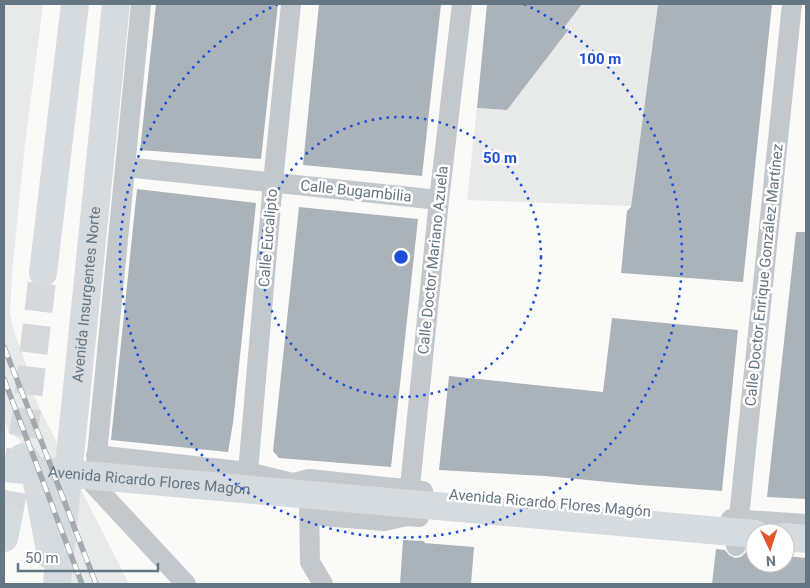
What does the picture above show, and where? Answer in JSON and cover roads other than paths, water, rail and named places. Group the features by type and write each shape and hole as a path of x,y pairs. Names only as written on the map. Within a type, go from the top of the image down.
{"main road":[{"path":"43,273 75,4"},
{"name":"Avenida Insurgentes Norte","path":"57,584 116,4"},
{"name":"Avenida Insurgentes Norte","path":"4,452 25,458 36,477 57,584"},
{"name":"Avenida Ricardo Flores Magón","path":"4,468 745,537"}],"street":[{"name":"Avenida Insurgentes Norte","path":"141,4 94,486 186,584"},
{"name":"Calle Eucalipto","path":"248,472 273,182 291,4"},
{"name":"Calle Doctor Mariano Azuela","path":"407,516 439,200 462,4"},
{"name":"Calle Doctor Enrique González Martínez","path":"747,523 792,4"},
{"name":"Calle Bugambilia","path":"125,166 439,200"},
{"name":"Avenida Ricardo Flores Magón","path":"96,455 248,472 304,484 410,490 745,537"},
{"name":"Avenida Ricardo Flores Magón","path":"304,484 384,521"},
{"path":"304,484 309,515 310,562 323,584"},
{"name":"Avenida Ricardo Flores Magón","path":"309,515 384,521 407,516 745,537"}],"tunnel":[{"path":"8,519 25,424 43,273"}],"railway":[{"path":"4,347 96,584"},
{"path":"4,379 82,584"}]}
